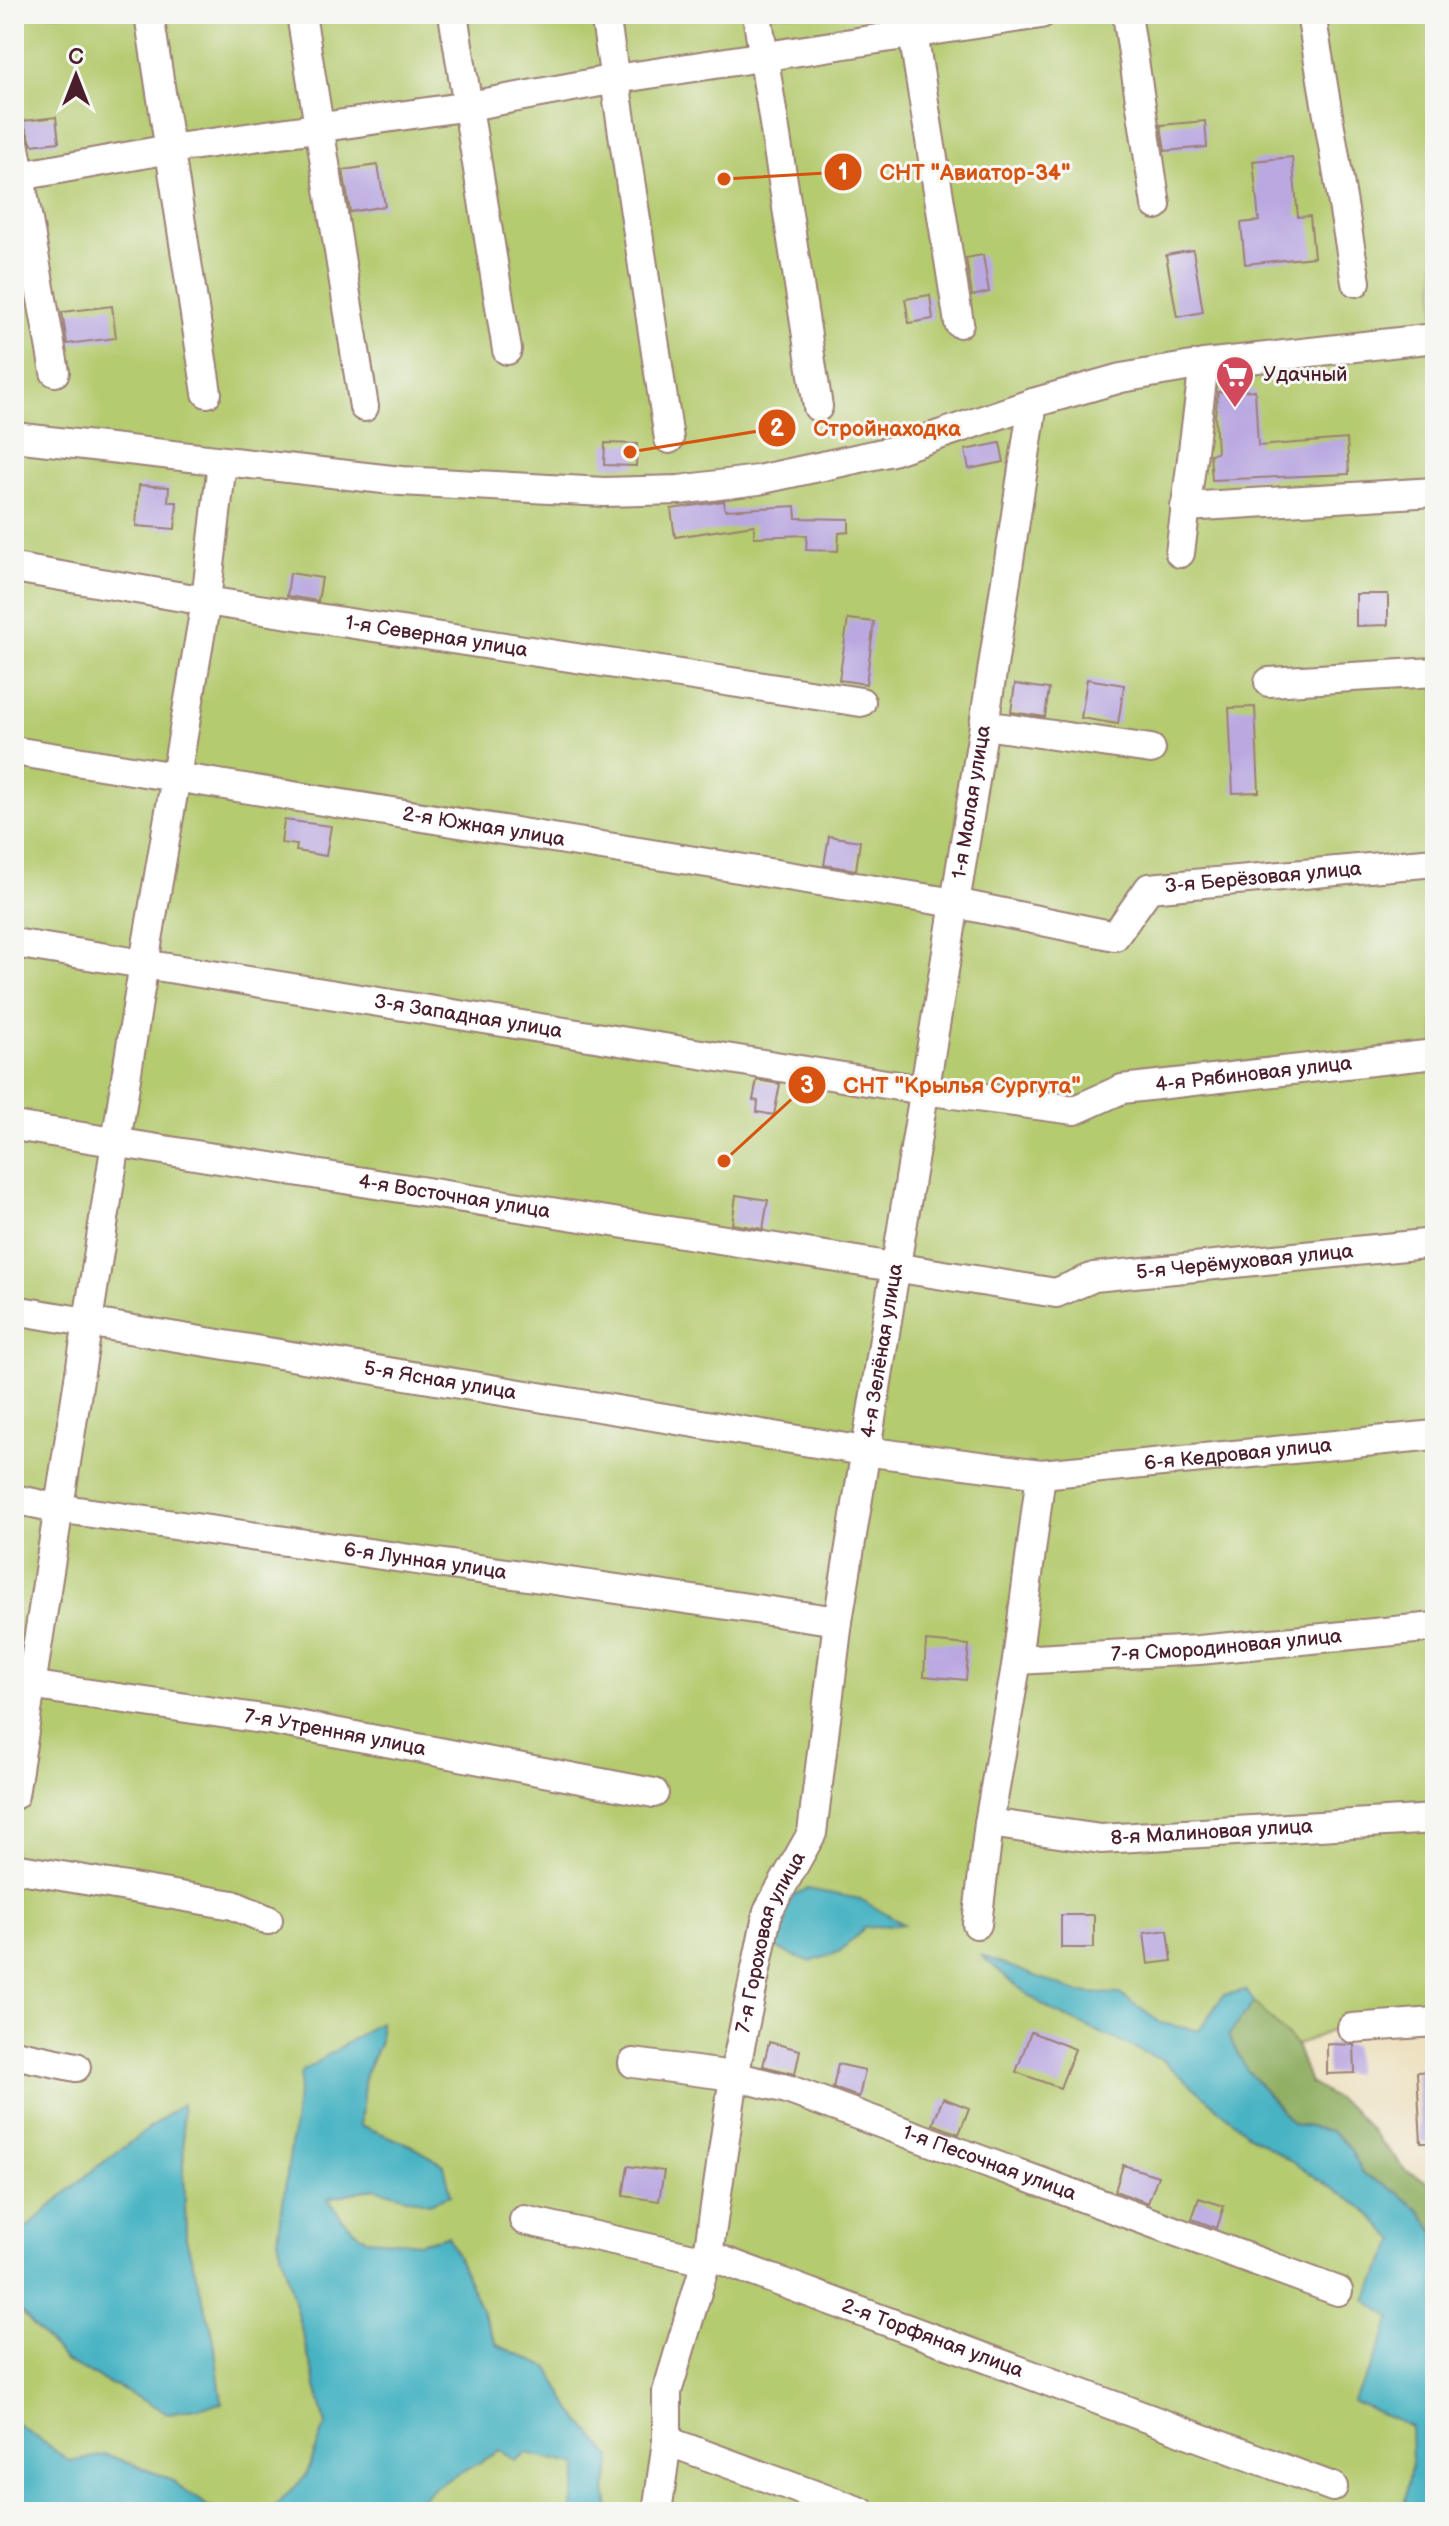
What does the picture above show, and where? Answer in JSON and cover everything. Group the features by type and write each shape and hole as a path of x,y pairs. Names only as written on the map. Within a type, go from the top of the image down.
{"street":[{"path":"149,14 207,393"},
{"path":"301,14 364,407"},
{"path":"453,14 507,350"},
{"path":"605,14 669,439"},
{"path":"757,14 818,407"},
{"path":"16,176 170,149 469,106 616,79 764,58 912,25 1041,14"},
{"path":"1127,14 1156,205"},
{"path":"1311,14 1356,282"},
{"path":"912,25 959,323"},
{"path":"14,142 16,176 55,372"},
{"path":"14,437 401,481 604,492 679,490 758,480 892,451 1033,403 1121,378 1204,364 1435,338"},
{"path":"1180,553 1204,364"},
{"path":"984,725 1033,403"},
{"path":"14,1795 22,1684 89,1322 144,963 206,601 222,462"},
{"path":"1185,507 1435,492"},
{"name":"1-я Северная улица","path":"14,568 206,601 861,702"},
{"path":"1269,682 1435,672"},
{"name":"1-я Малая улица","path":"897,1266 984,725 1151,749"},
{"name":"2-я Южная улица","path":"14,751 955,903 1115,936"},
{"name":"3-я Берёзовая улица","path":"1115,936 1149,888 1435,862"},
{"name":"3-я Западная улица","path":"14,943 923,1090 1075,1110"},
{"name":"4-я Рябиновая улица","path":"1075,1110 1122,1089 1435,1054"},
{"name":"4-я Восточная улица","path":"14,1126 897,1266"},
{"name":"5-я Черёмуховая улица","path":"1056,1293 1094,1277 1435,1243"},
{"name":"4-я Зелёная улица","path":"838,1621 897,1266 1056,1293"},
{"name":"5-я Ясная улица","path":"14,1310 864,1451 1041,1474"},
{"name":"6-я Кедровая улица","path":"1041,1474 1435,1435"},
{"path":"977,1924 989,1823 1017,1660 1041,1474"},
{"name":"6-я Лунная улица","path":"14,1499 57,1508 838,1621"},
{"name":"7-я Гороховая улица","path":"657,2512 667,2441 667,2392 708,2255 734,2076 768,1911 812,1833 838,1621"},
{"name":"7-я Смородиновая улица","path":"1017,1660 1199,1650 1435,1627"},
{"name":"7-я Утренняя улица","path":"22,1684 276,1721 654,1793"},
{"name":"8-я Малиновая улица","path":"989,1823 1101,1839 1435,1819"},
{"path":"14,1868 233,1905 268,1920"},
{"path":"1352,2028 1435,2022"},
{"path":"14,2054 76,2067"},
{"name":"1-я Песочная улица","path":"633,2063 734,2076 787,2089 1338,2291"},
{"name":"2-я Торфяная улица","path":"524,2220 693,2258 708,2255 1333,2487"},
{"path":"667,2441 861,2512"}],"green space":[{"path":"14,14 1435,14 1435,2013 1361,2018 1296,2045 1254,2003 1246,2069 1350,2148 1362,2173 1396,2192 1435,2233 1435,2512 609,2512 606,2490 612,2458 572,2411 549,2368 497,2345 448,2236 419,2243 366,2239 342,2219 327,2198 375,2188 429,2203 444,2165 410,2145 360,2125 365,2074 380,2042 380,2023 278,2239 326,2424 306,2476 269,2512 228,2512 207,2506 168,2478 107,2455 70,2461 14,2422 14,2304 65,2361 168,2413 222,2403 213,2335 186,2239 182,2105 89,2173 14,2239"},
{"path":"1254,2002 1296,2045 1310,2083 1352,2109 1407,2172 1435,2185 1435,2233 1420,2211 1396,2192 1362,2173 1350,2148 1331,2131 1293,2124 1246,2069 1228,2036"},
{"path":"500,2451 516,2460 527,2453 579,2465 571,2512 404,2512 435,2487"}],"water":[{"path":"807,1889 860,1899 903,1924 865,1928 839,1952 810,1962 773,1947 786,1898"},
{"path":"980,1955 1080,1993 1120,1994 1161,2023 1199,2031 1223,1995 1246,1990 1254,2002 1228,2036 1246,2069 1292,2124 1331,2131 1350,2148 1362,2173 1396,2192 1420,2211 1435,2233 1435,2512 1403,2512 1412,2461 1411,2427 1352,2401 1370,2371 1392,2318 1366,2300 1396,2240 1362,2207 1248,2134 1162,2060 1056,2013 1028,1995"},
{"path":"380,2022 380,2042 365,2074 360,2125 410,2145 444,2165 451,2195 429,2203 375,2188 328,2198 342,2219 366,2239 419,2243 448,2236 497,2345 549,2368 572,2411 612,2458 606,2490 609,2512 571,2512 579,2465 527,2453 516,2460 500,2451 435,2487 404,2512 269,2512 306,2476 326,2424 278,2239 301,2072"},
{"path":"182,2104 186,2239 213,2335 222,2403 168,2413 65,2361 14,2304 14,2239 89,2173"},
{"path":"14,2422 70,2461 107,2455 168,2478 207,2506 228,2512 14,2512"}],"building":[{"path":"56,117 59,142 32,145 23,121"},
{"path":"1205,121 1207,147 1165,151 1161,125"},
{"path":"1292,157 1298,217 1310,216 1314,257 1245,264 1241,223 1259,221 1253,161"},
{"path":"378,165 385,206 350,212 343,170"},
{"path":"1193,250 1203,312 1177,317 1166,255"},
{"path":"983,255 989,292 972,296 966,258"},
{"path":"930,295 933,319 909,323 905,299"},
{"path":"112,306 116,338 67,344 62,312"},
{"path":"1255,390 1258,446 1347,439 1349,474 1212,480 1210,454 1217,453 1215,415 1218,392"},
{"path":"605,443 637,444 636,466 604,465"},
{"path":"1000,443 1004,462 969,469 965,450"},
{"path":"139,485 169,487 168,502 177,502 175,529 136,526"},
{"path":"724,501 725,510 795,506 796,518 849,519 849,532 839,533 838,551 806,550 807,535 754,537 754,525 675,537 671,509"},
{"path":"290,573 322,578 318,601 287,596"},
{"path":"1356,594 1388,594 1388,625 1356,626"},
{"path":"848,619 874,622 866,684 839,680"},
{"path":"1087,679 1124,685 1118,724 1081,718"},
{"path":"1015,684 1049,689 1045,717 1011,712"},
{"path":"1255,707 1259,792 1233,793 1229,708"},
{"path":"284,820 331,826 326,856 296,851 297,845 281,843"},
{"path":"829,836 860,841 856,870 824,865"},
{"path":"757,1080 780,1084 774,1115 757,1112 758,1101 753,1100"},
{"path":"736,1195 768,1200 763,1229 732,1224"},
{"path":"926,1641 969,1645 966,1680 924,1676"},
{"path":"1061,1915 1094,1915 1094,1948 1061,1948"},
{"path":"1168,1930 1172,1961 1148,1964 1144,1933"},
{"path":"1031,2032 1075,2049 1060,2088 1016,2072"},
{"path":"769,2042 800,2050 795,2074 763,2066"},
{"path":"1327,2044 1354,2045 1355,2073 1327,2074"},
{"path":"838,2064 865,2070 859,2097 833,2088"},
{"path":"1435,2071 1435,2143 1421,2143 1417,2072"},
{"path":"943,2098 969,2108 959,2134 933,2124"},
{"path":"1123,2165 1158,2176 1148,2203 1115,2191"},
{"path":"628,2166 664,2171 659,2201 623,2196"},
{"path":"1199,2198 1224,2206 1217,2228 1192,2219"}],"place":[{"name":"СНТ \"Авиатор-34\"","path":"724,179"},
{"name":"Удачный","path":"1235,409"},
{"name":"Стройнаходка","path":"630,452"},
{"name":"CНТ \"Крылья Сургута\"","path":"724,1161"}]}
